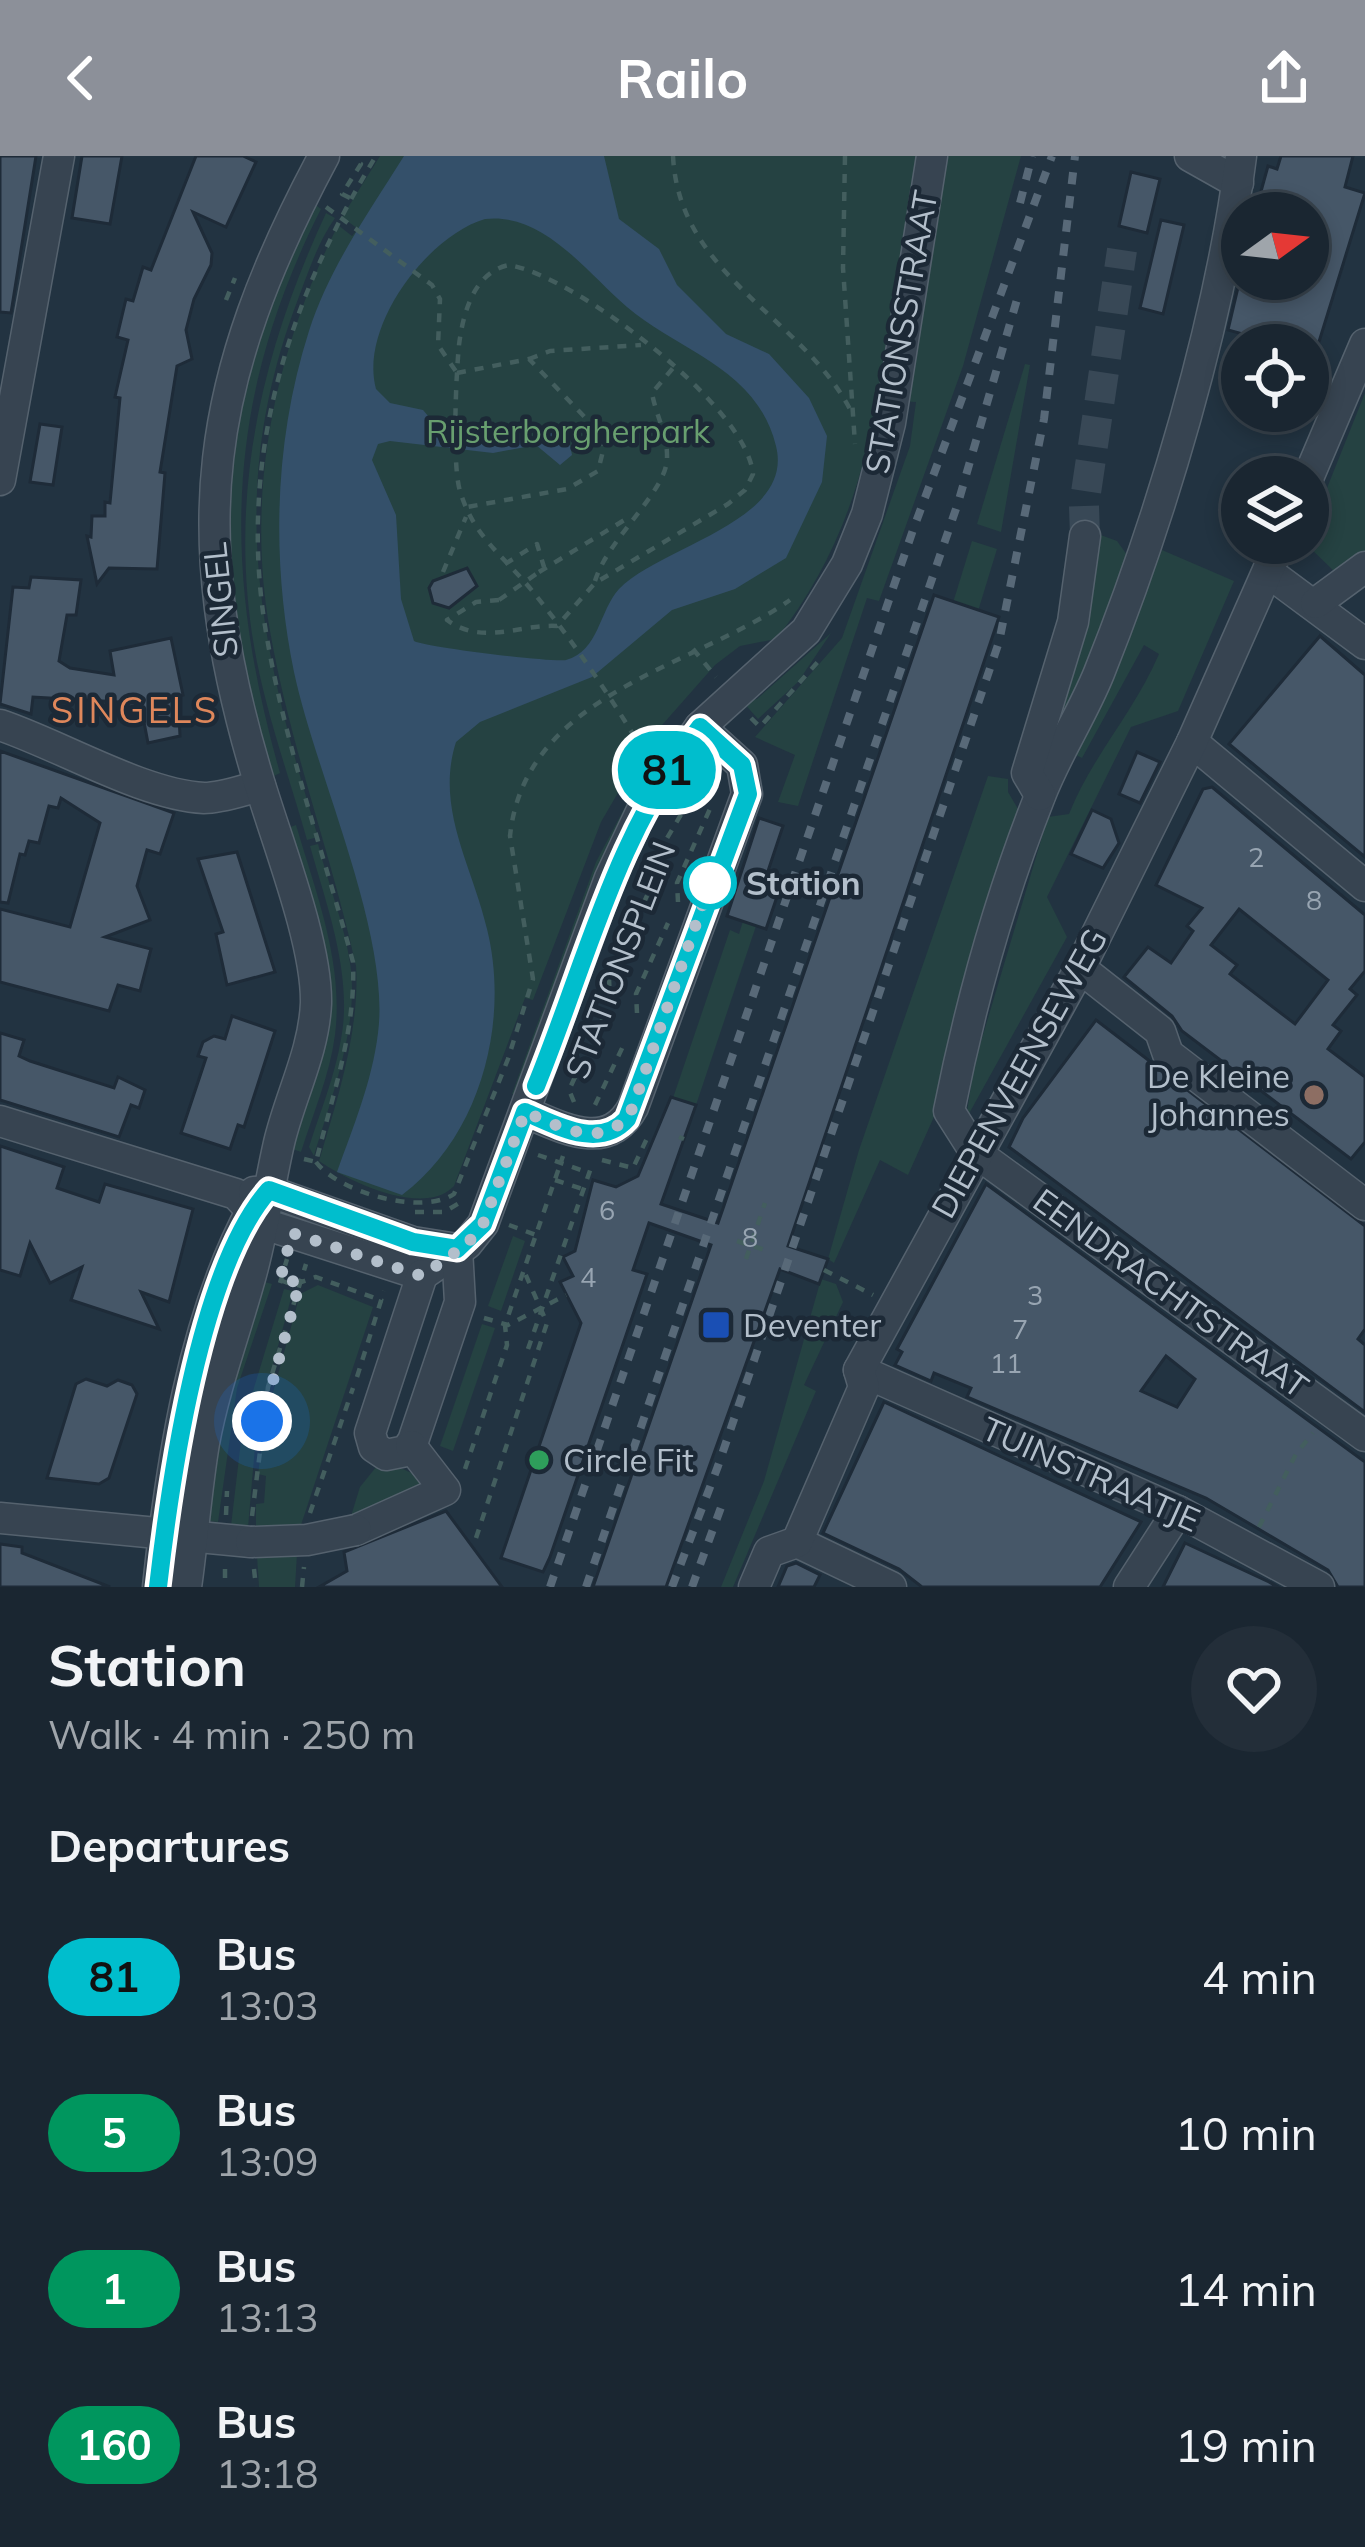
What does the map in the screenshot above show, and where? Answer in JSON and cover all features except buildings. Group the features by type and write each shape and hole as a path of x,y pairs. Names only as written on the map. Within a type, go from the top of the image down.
{"street":[{"path":"0,480 58,156"},
{"name":"STATIONSSTRAAT","path":"422,1276 483,1224 610,878 643,808 700,727 806,631 847,564 867,514 890,423 932,156"},
{"path":"975,1152 949,1111 965,1028 1040,795 1098,675 1149,527 1211,320 1240,170 1190,156"},
{"name":"SINGEL","path":"208,1537 214,1400 311,1039 315,986 218,626 213,486 227,387 282,236 334,157"},
{"path":"1317,456 1365,344"},
{"path":"1040,795 1027,773 1073,622 1085,536"},
{"name":"DIEPENVEENSEWEG","path":"754,1587 770,1552 797,1542 864,1387 859,1370 1080,968 1192,742 1271,564"},
{"path":"1280,564 1316,603 1365,644"},
{"path":"1316,603 1365,567"},
{"path":"0,725 61,746 90,765 193,796 260,786"},
{"name":"STATIONSPLEIN","path":"572,1131 607,1134 621,1126 633,1107 748,794 742,765 700,727"},
{"path":"1192,742 1365,886"},
{"path":"1080,968 1160,1031 1168,1054 1365,1205"},
{"path":"525,1112 572,1131"},
{"path":"0,1120 263,1210 422,1276 370,1432 374,1447 386,1455 400,1455 410,1446 460,1302 457,1249 263,1210"},
{"name":"EENDRACHTSTRAAT","path":"975,1152 1365,1436"},
{"name":"SINGEL","path":"208,1537 169,1492 206,1336 263,1210"},
{"name":"TUINSTRAATJE","path":"859,1370 1178,1511 1318,1587"},
{"path":"0,1518 208,1537 356,1530 445,1490 410,1446"},
{"path":"112,1527 169,1492"},
{"path":"1129,1587 1178,1511"},
{"path":"112,1527 168,1583 208,1537"},
{"path":"797,1542 891,1587"}],"path":[{"path":"316,1162 338,1087 354,993 353,962 275,676 259,552 263,439 274,383 312,271 376,156"},
{"path":"673,156 681,202 710,258 830,376 854,418"},
{"path":"845,156 843,268 856,448"},
{"path":"336,187 334,157 361,164 343,194 350,198"},
{"path":"316,225 326,207 432,285 440,299 438,345 457,373"},
{"path":"557,626 595,583 728,504 751,483 752,462 743,437 673,368 592,303 509,265 488,275 466,306 457,373 456,450 466,510 483,542 557,626 646,756"},
{"path":"457,373 550,351 644,345"},
{"path":"466,510 567,489 603,462 600,433 529,359"},
{"path":"595,583 601,562 664,477 666,441 652,394 673,368"},
{"path":"443,572 466,510"},
{"path":"557,626 532,624 491,634 447,620 476,602 499,600 631,516"},
{"path":"506,564 537,544 542,569"},
{"path":"308,1139 304,1159 367,1191 413,1202 437,1202 456,1191 533,979 510,836 513,813 532,768 561,731 607,698 772,612 802,589"},
{"name":"STATIONSPLEIN","path":"628,1036 597,1105 578,1110 569,1090 610,1002 609,979 651,887 651,865 706,775 723,783"},
{"name":"STATIONSPLEIN","path":"678,902 677,883 718,793"},
{"path":"306,844 320,840"},
{"name":"STATIONSPLEIN","path":"637,1016 636,994 669,923"},
{"path":"323,1096 341,1008"},
{"path":"445,1490 467,1462 507,1345 505,1325 572,1131"},
{"path":"478,1133 488,1136"},
{"path":"528,1349 593,1161"},
{"path":"561,1162 589,1173"},
{"path":"555,1180 586,1190"},
{"path":"746,1259 765,1203"},
{"path":"263,1210 280,1280 274,1300"},
{"path":"498,1221 536,1234"},
{"path":"736,1241 765,1250"},
{"path":"208,1537 268,1387 306,1263"},
{"path":"824,1270 892,1304"},
{"path":"476,1538 548,1324 524,1271"},
{"path":"280,1280 300,1282 316,1277 371,1297"},
{"path":"359,1370 385,1288"},
{"path":"505,1325 566,1295"},
{"path":"308,1531 319,1483 354,1385"},
{"path":"1249,1546 1296,1454 1331,1410"},
{"path":"208,1537 228,1481"},
{"path":"302,1587 306,1550"}],"green space":[{"name":"Rijsterborgherpark","path":"380,156 1021,156 963,366 879,601 867,598 798,806 778,802 795,755 755,737 842,638 910,446 916,402 876,400 863,464 842,526 813,585 776,639 740,646 715,665 648,741 601,822 533,1000 525,998 454,1186 424,1198 386,1193 319,1161 351,1040 356,966 288,716 263,579 264,474 282,372 297,322 338,225 352,236 358,229 342,217"},
{"path":"313,203 321,209 289,280 266,349 250,418 242,486 248,626 280,773 272,777 236,640 228,514 233,445 251,349"},
{"path":"326,213 335,218 307,274 273,380 261,446 257,511 268,639 318,837 307,840 254,646 245,533 248,478 268,370"},
{"path":"1025,364 1030,365 1001,532 977,524"},
{"path":"1365,393 1365,565 1338,575 1327,564 1329,483"},
{"path":"1095,533 1117,541 1130,559 1128,579 1062,721 1049,715"},
{"path":"972,541 997,549 957,680 932,671"},
{"path":"1162,550 1234,581 1178,711 1131,727 1047,897 1067,937 966,1119 974,1065 1048,817 1069,814 1159,654 1144,645 1082,758 1074,754"},
{"path":"831,633 798,682 758,719 742,701 757,699"},
{"path":"645,769 652,774 517,1096 512,1094 596,862"},
{"path":"988,776 1008,779 1008,792 1024,819 937,1110 908,1175 880,1160 834,1263 828,1259 859,1150"},
{"path":"296,825 326,928 337,1008 329,1064 301,1152 290,1148 314,1071 285,829"},
{"path":"318,844 344,933 352,986 342,1061 314,1156 309,1147 335,1067 344,1015 336,941 310,846"},
{"path":"743,921 756,926 696,1105 673,1098 730,930 739,934"},
{"path":"513,1236 525,1241 501,1311 488,1306"},
{"path":"821,1279 836,1284 843,1302 804,1385 816,1391 733,1587 721,1587 764,1481"},
{"path":"261,1281 272,1284 237,1388 218,1522 201,1520 210,1450"},
{"path":"318,1285 373,1307 300,1528 256,1528 256,1504 264,1503 266,1476 258,1474 265,1422 300,1294"},
{"path":"284,1289 293,1291 257,1423 248,1528 231,1526 243,1424"},
{"path":"482,1324 495,1328 453,1451 440,1446"},
{"path":"394,1465 429,1481 351,1516 360,1487 377,1466"},
{"path":"297,1554 295,1587 259,1587 257,1556"}],"water":[{"path":"404,156 604,156 619,219 659,249 677,285 726,334 769,354 809,398 827,436 822,482 786,558 735,589 672,610 592,677 480,722 456,742 450,790 493,964 491,1038 470,1109 452,1141 402,1195 337,1172 371,1069 379,993 363,902 294,672 279,544 283,457 309,331 339,263","holes":["485,219 506,219 545,235 627,307 734,380 766,419 776,446 776,472 765,494 720,530 619,589 592,639 566,660 414,641 401,599 396,515 372,460 378,444 390,441 493,453 536,445 560,465 572,455 569,440 556,432 495,446 461,439 434,423 423,410 390,403 376,389 373,365 378,339 402,287 441,244 463,229"]}],"tunnel":[{"path":"1085,536 1084,506 1122,250"}],"railway":[{"path":"1020,203 1032,156"},
{"path":"550,1587 913,530 1052,156"},
{"path":"672,1587 718,1466 999,642 1044,419 1075,156"},
{"path":"586,1587 958,503 1018,296"},
{"path":"692,1587 724,1499"}],"bus line":[{"name":"81","path":"158,1587 180,1429 206,1336 251,1211 269,1190 413,1242 457,1249 483,1224 525,1112 587,1134 607,1134 627,1119 710,885 748,794 742,765 700,727 643,808 610,878 536,1086"}],"place":[{"name":"Station","path":"710,883"},
{"name":"De Kleine Johannes","path":"1314,1095"},
{"name":"Deventer","path":"716,1325"},
{"name":"Circle Fit","path":"539,1460"}],"district":[{"name":"SINGELS","path":"135,710"}],"route":[{"path":"262,1421 300,1282 293,1285 280,1280 292,1233 422,1276 467,1244 483,1224 525,1112 587,1134 607,1134 621,1126 633,1107 710,883"}]}
